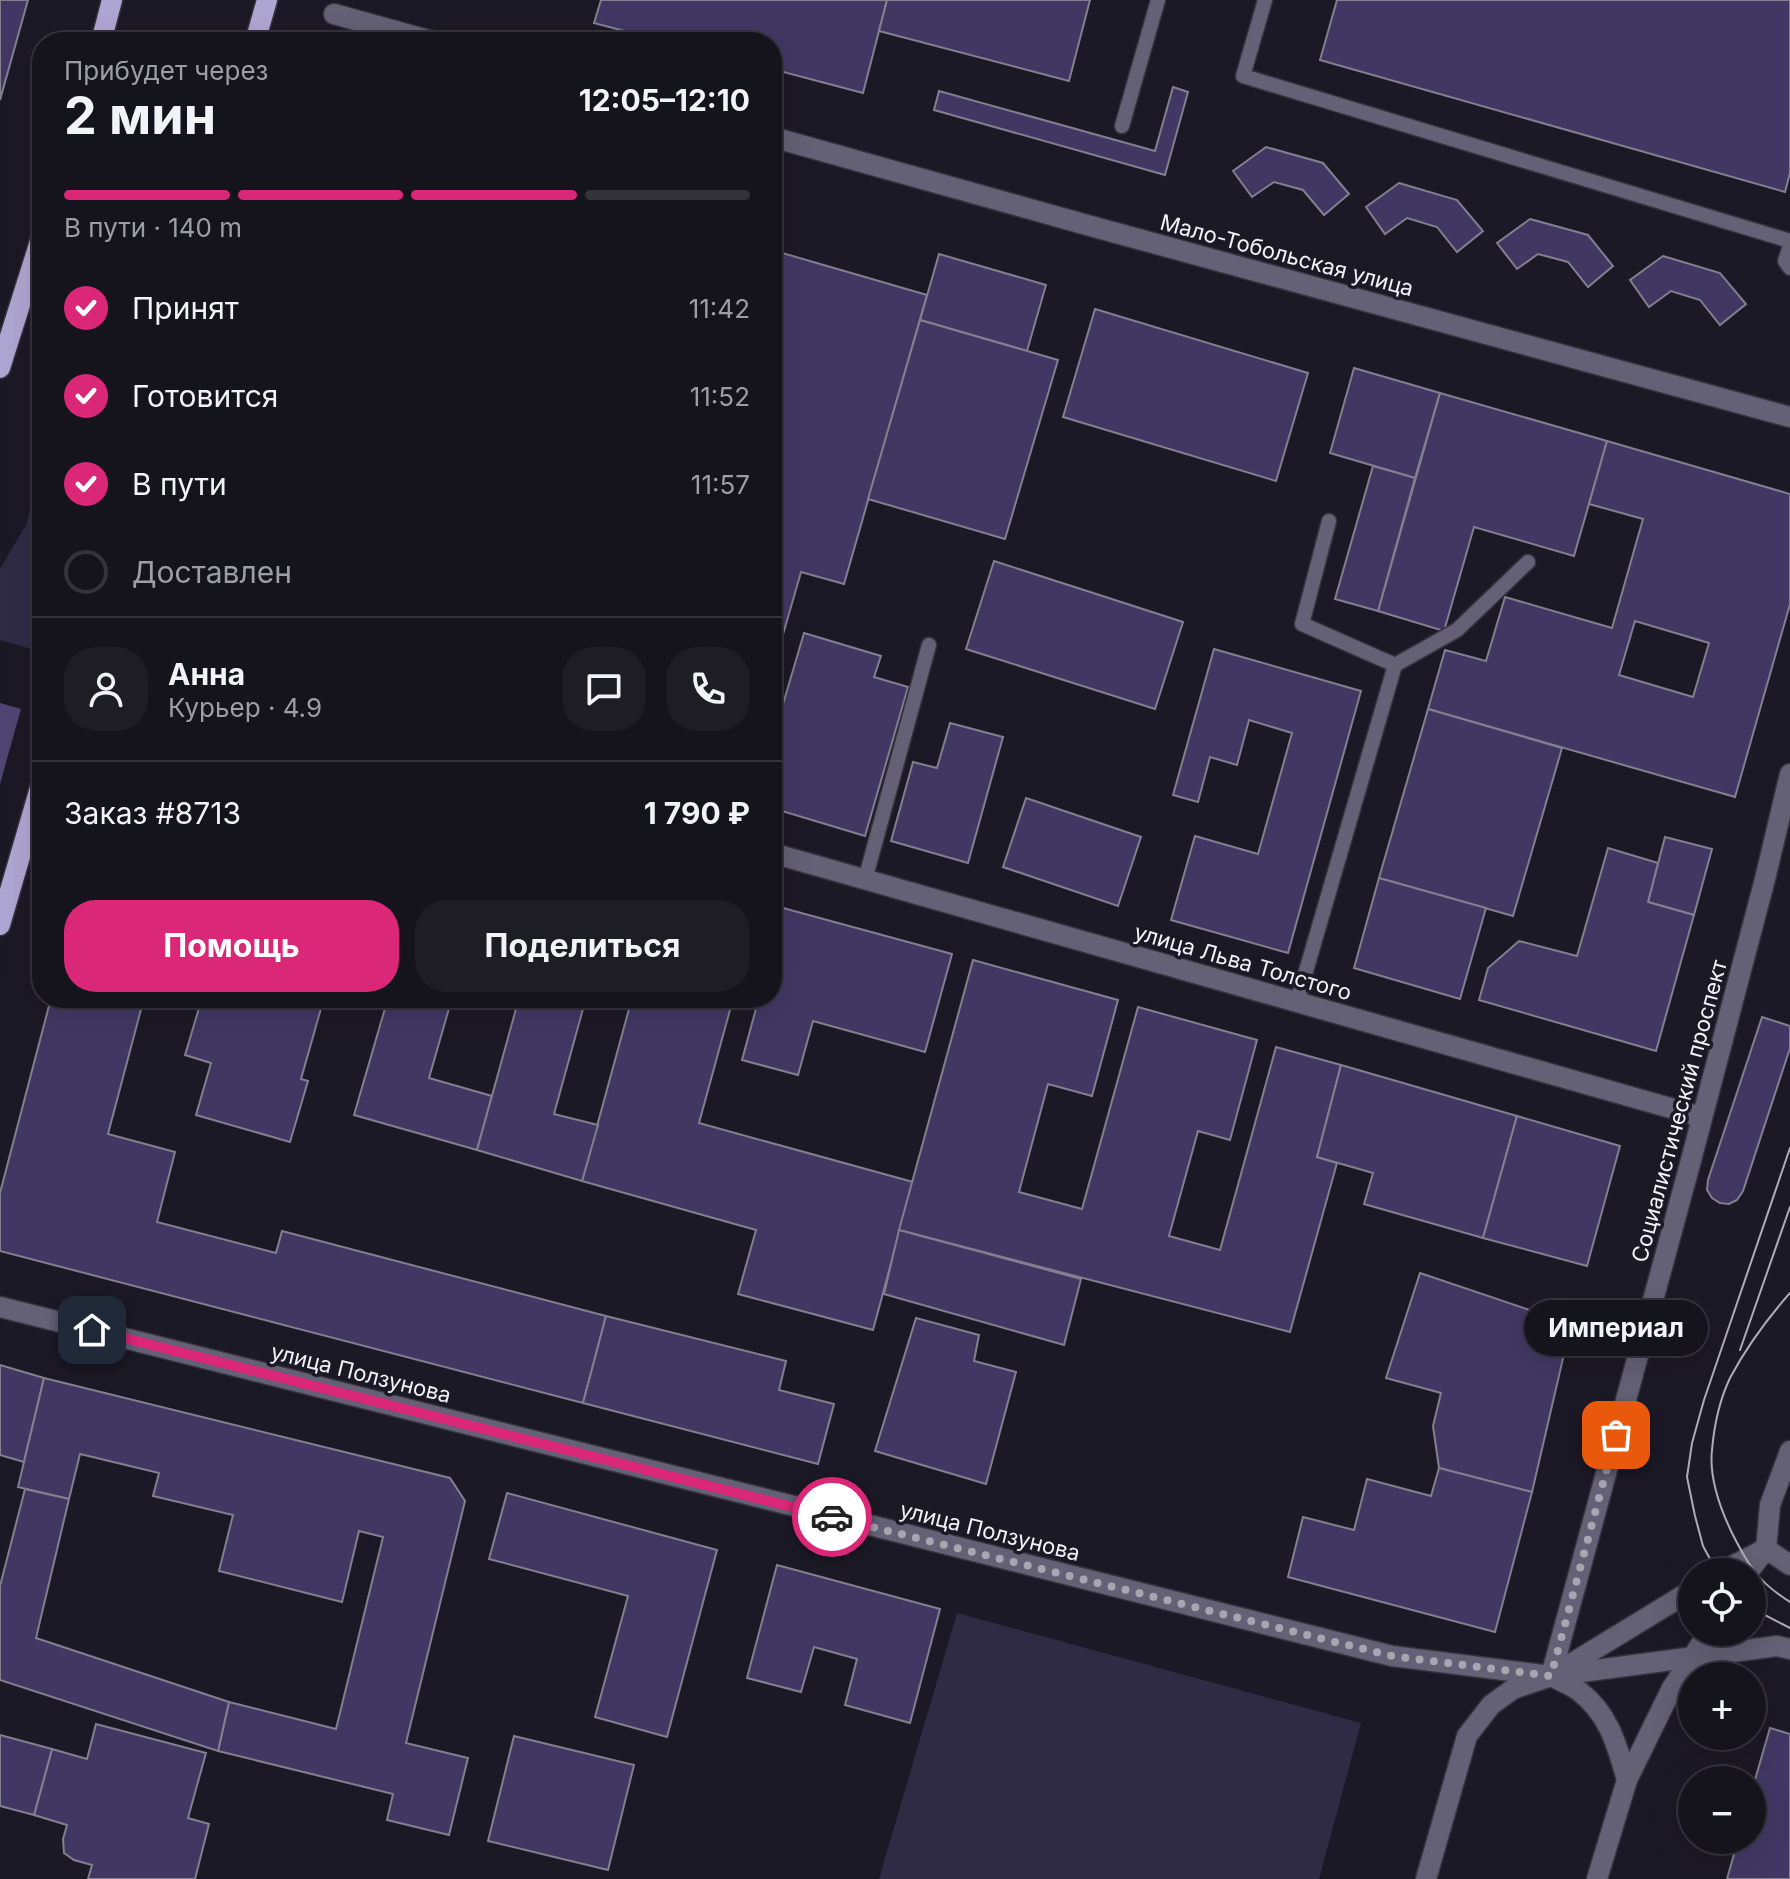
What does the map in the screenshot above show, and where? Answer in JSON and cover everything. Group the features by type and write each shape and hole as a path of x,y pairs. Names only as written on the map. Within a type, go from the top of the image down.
{"main road":[{"path":"104,32 112,0"},
{"path":"258,32 267,0"},
{"path":"0,368 32,267"},
{"path":"0,925 32,815"}],"street":[{"path":"334,14 399,32"},
{"name":"Мало-Тобольская улица","path":"782,140 1790,417"},
{"name":"Социалистический проспект","path":"1551,1676 1702,1117 1790,774"},
{"name":"улица Льва Толстого","path":"782,856 1702,1117"},
{"name":"улица Ползунова","path":"0,1307 1392,1656 1551,1676 1777,1646 1790,1649"},
{"path":"1759,1558 1766,1549 1770,1505 1790,1451"},
{"path":"1766,1549 1790,1565"},
{"path":"1748,1558 1766,1549"},
{"path":"1426,1879 1467,1736 1491,1705 1513,1689 1551,1676 1678,1599"},
{"path":"1597,1879 1627,1780 1672,1688 1700,1646"},
{"path":"1551,1676 1578,1690 1598,1709 1614,1737 1627,1780"}],"lane":[{"path":"1122,126 1158,0"},
{"path":"1265,0 1243,76 1790,243 1785,261 1790,268"},
{"path":"1329,521 1302,624 1395,665"},
{"path":"1297,1002 1395,665 1457,630 1528,562"},
{"path":"865,880 929,645"}],"shaded area":[{"path":"32,504 32,649 0,640 0,569 26,525"},
{"path":"0,703 21,709 0,784"},
{"path":"957,1613 1361,1723 1319,1879 879,1879"}],"building":[{"path":"0,0 28,0 0,100"},
{"path":"601,0 887,0 863,93 782,72 782,32 628,32 594,23"},
{"path":"887,0 1090,0 1069,81 879,31"},
{"path":"1337,0 1790,0 1790,173 1785,192 1320,60"},
{"path":"1173,87 1188,92 1165,175 934,110 939,91 1155,151"},
{"path":"1266,147 1323,163 1349,194 1324,215 1303,190 1274,182 1252,197 1233,171"},
{"path":"1399,183 1457,200 1483,231 1457,252 1437,227 1407,218 1385,234 1366,207"},
{"path":"1530,219 1588,235 1613,266 1588,287 1568,262 1538,254 1517,269 1497,243"},
{"path":"782,253 927,295 844,584 801,572 782,638"},
{"path":"939,254 1046,285 1027,351 920,320"},
{"path":"1663,256 1720,273 1746,304 1720,325 1700,300 1671,291 1649,307 1630,280"},
{"path":"1095,309 1308,373 1276,481 1063,417"},
{"path":"920,320 1058,360 1005,539 868,499"},
{"path":"1354,368 1440,393 1415,478 1330,453"},
{"path":"1440,393 1607,441 1574,556 1474,527 1444,631 1378,611"},
{"path":"1607,441 1790,494 1790,604 1735,797 1428,709 1445,650 1486,661 1505,597 1612,628 1643,519 1589,504","holes":["1635,621 1709,643 1693,697 1619,675"]},
{"path":"1373,466 1415,478 1378,611 1335,599"},
{"path":"994,561 1183,622 1155,709 966,649"},
{"path":"804,633 881,656 874,677 908,687 865,836 782,811 782,708"},
{"path":"1214,649 1361,691 1288,953 1171,920 1195,836 1258,854 1292,733 1249,720 1237,765 1210,757 1198,802 1173,795"},
{"path":"1428,709 1562,748 1513,916 1379,878"},
{"path":"950,723 1003,737 968,863 891,841 913,762 937,768"},
{"path":"1026,798 1141,837 1118,906 1003,867"},
{"path":"1665,837 1712,849 1694,915 1648,902"},
{"path":"1608,848 1658,863 1648,902 1694,915 1656,1051 1479,1000 1488,968 1519,941 1577,956"},
{"path":"1379,878 1486,908 1460,999 1354,968"},
{"path":"782,908 952,954 925,1052 813,1021 798,1075 742,1060 756,1008 782,1008"},
{"path":"973,960 1118,1000 1092,1096 1048,1084 1019,1192 1082,1209 1138,1007 1257,1040 1230,1140 1198,1131 1169,1236 1220,1250 1276,1047 1341,1065 1317,1157 1337,1163 1290,1332 899,1230"},
{"path":"48,1008 141,1008 108,1134 175,1152 157,1222 276,1253 282,1231 606,1316 583,1403 0,1251 0,1193"},
{"path":"199,1008 321,1008 301,1079 308,1081 290,1142 196,1115 211,1063 185,1055"},
{"path":"385,1008 449,1008 429,1078 492,1096 477,1150 354,1115"},
{"path":"516,1008 583,1008 554,1114 598,1125 582,1181 477,1150"},
{"path":"629,1008 731,1008 699,1123 913,1182 873,1330 738,1294 756,1230 582,1181"},
{"path":"1762,1017 1790,1026 1790,1048 1743,1191 1737,1200 1729,1204 1720,1203 1707,1190 1708,1180"},
{"path":"1341,1065 1517,1116 1483,1238 1364,1204 1373,1173 1317,1157"},
{"path":"1517,1116 1620,1146 1587,1266 1483,1238"},
{"path":"899,1230 1081,1279 1064,1345 884,1294"},
{"path":"1420,1273 1571,1324 1532,1492 1439,1468 1433,1426 1441,1393 1386,1378"},
{"path":"606,1316 786,1361 779,1390 834,1404 818,1464 583,1403"},
{"path":"916,1318 979,1335 974,1361 1016,1372 986,1484 875,1451"},
{"path":"0,1365 44,1378 24,1462 0,1455"},
{"path":"44,1378 450,1478 465,1501 406,1743 468,1758 449,1835 387,1820 393,1794 218,1751 229,1702 336,1729 383,1537 359,1531 342,1602 219,1571 233,1515 153,1496 159,1473 80,1454 69,1499 18,1487"},
{"path":"1439,1468 1532,1492 1495,1632 1288,1577 1303,1517 1354,1530 1367,1479 1431,1496"},
{"path":"25,1489 69,1499 36,1638 229,1702 218,1751 0,1680 0,1586"},
{"path":"507,1493 717,1550 667,1737 595,1717 628,1596 489,1559"},
{"path":"777,1565 940,1609 910,1723 845,1705 857,1659 814,1647 801,1692 747,1678"},
{"path":"96,1724 206,1753 188,1818 209,1824 195,1879 88,1879 92,1865 74,1860 64,1853 63,1839 67,1825 34,1815 52,1749 87,1759"},
{"path":"1770,1728 1790,1734 1790,1879 1727,1879 1734,1854 1766,1854 1766,1766 1759,1766"},
{"path":"0,1735 52,1749 34,1815 0,1806"},
{"path":"514,1736 634,1765 608,1870 488,1841"}],"tram line":[{"path":"1709,1558 1703,1546 1687,1477 1692,1443 1790,1148"},
{"path":"1740,1350 1790,1207"},
{"path":"1790,1293 1757,1334 1730,1378 1718,1413 1712,1460 1720,1503 1743,1554 1762,1580 1790,1602"},
{"path":"1766,1616 1790,1628"}],"way so far":[{"path":"832,1517 1392,1656 1551,1676 1616,1435"}],"place":[{"name":"Империал","path":"1616,1435"}],"route":[{"path":"92,1330 832,1517"}]}
